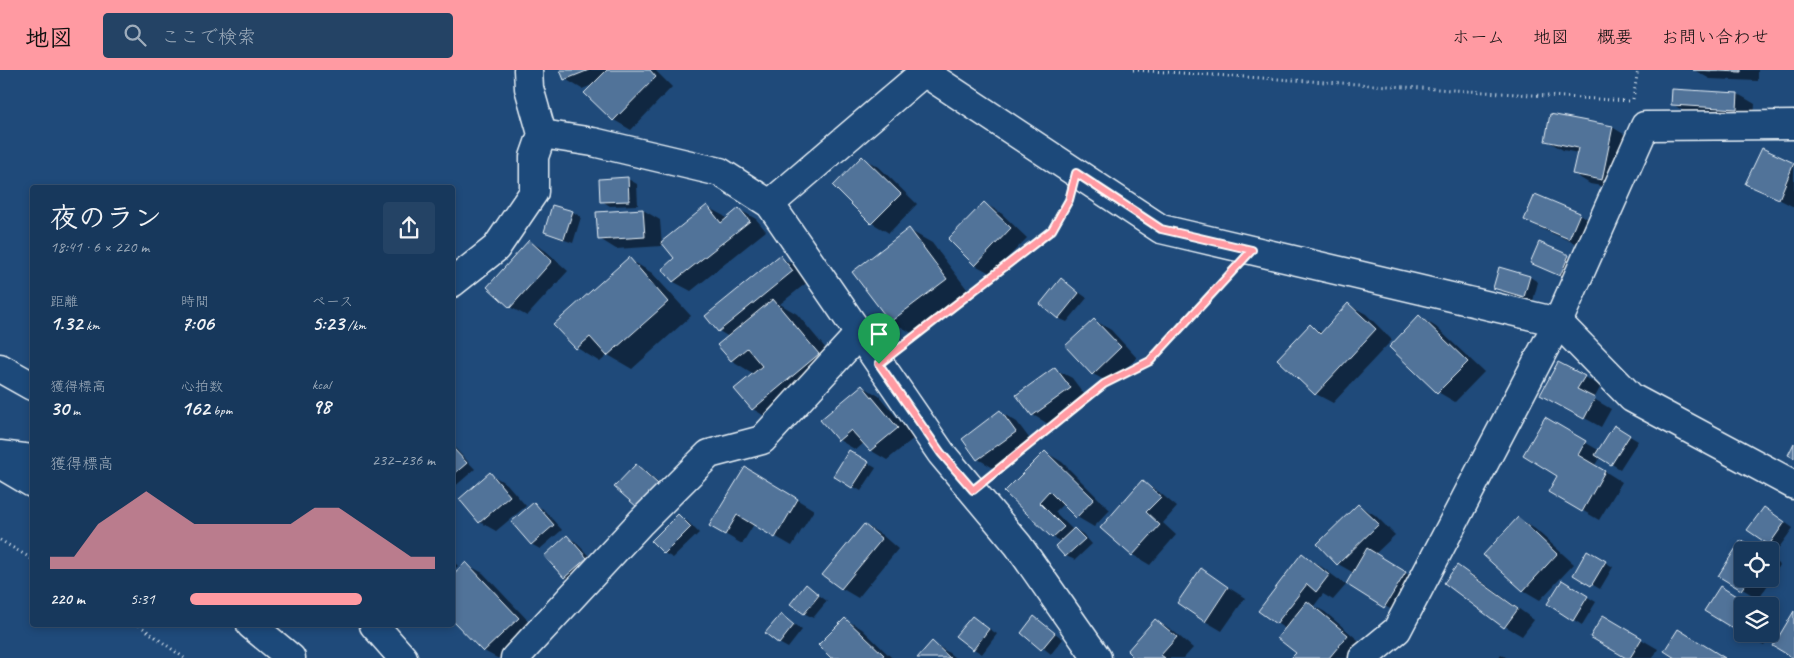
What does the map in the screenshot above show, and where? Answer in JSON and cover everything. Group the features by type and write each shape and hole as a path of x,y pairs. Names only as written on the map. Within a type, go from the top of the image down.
{"street":[{"path":"455,281 496,248 534,192 534,157 542,134 529,88 528,70"},
{"path":"770,204 924,72 1161,229 1558,322 1632,398 1794,485"},
{"path":"1363,658 1397,630 1558,322 1645,126 1794,125"},
{"path":"542,134 593,142 720,172 770,204 941,453 1018,545 1092,656"},
{"path":"515,658 641,522 709,454 762,440 859,334"},
{"path":"0,368 30,385"},
{"path":"0,455 30,459"},
{"path":"0,464 30,482"},
{"path":"253,627 291,658"},
{"path":"376,627 405,656"}],"path":[{"path":"1133,70 1632,101 1638,70"},
{"path":"879,364 1052,230 1069,200 1076,173"},
{"path":"973,490 1104,384 1150,361 1252,250"},
{"path":"0,540 30,558"},
{"path":"142,627 184,658"}],"building":[{"path":"560,70 589,70 564,80"},
{"path":"607,70 650,70 656,77 613,121 584,93"},
{"path":"1693,70 1741,70 1741,72"},
{"path":"1672,89 1738,93 1737,109 1671,105"},
{"path":"1550,114 1613,126 1602,180 1572,174 1578,148 1545,141"},
{"path":"1762,148 1794,163 1779,199 1745,184"},
{"path":"862,156 901,194 871,224 833,186"},
{"path":"628,177 629,201 600,202 599,179"},
{"path":"1535,194 1580,213 1569,239 1524,220"},
{"path":"984,202 1011,228 975,266 948,239"},
{"path":"552,205 573,211 564,239 544,232"},
{"path":"707,205 721,223 739,208 750,221 673,282 662,269 674,258 661,242"},
{"path":"643,209 645,237 598,240 596,212"},
{"path":"909,228 947,279 890,322 852,272"},
{"path":"529,240 552,261 510,308 487,287"},
{"path":"1539,242 1569,255 1560,276 1530,263"},
{"path":"780,255 793,271 718,332 705,316"},
{"path":"629,257 668,302 607,356 590,337 576,349 553,325"},
{"path":"1499,267 1530,276 1524,297 1493,288"},
{"path":"1061,278 1079,293 1058,319 1040,304"},
{"path":"773,299 819,354 752,410 734,389 762,366 747,348 731,361 717,345"},
{"path":"1348,303 1376,329 1315,395 1277,359 1310,324 1320,334"},
{"path":"1419,315 1468,362 1437,393 1389,347"},
{"path":"1094,319 1121,347 1092,375 1065,346"},
{"path":"1558,362 1585,376 1577,389 1595,398 1584,419 1540,395"},
{"path":"1055,367 1071,388 1032,416 1016,395"},
{"path":"862,385 898,428 870,451 851,430 838,441 820,420"},
{"path":"1000,410 1016,432 977,460 962,439"},
{"path":"1545,417 1586,441 1578,455 1605,471 1582,512 1548,492 1557,476 1523,455"},
{"path":"1614,425 1630,435 1611,465 1595,455"},
{"path":"1794,443 1794,458 1788,455"},
{"path":"455,450 467,463 455,473"},
{"path":"849,450 869,462 852,488 833,476"},
{"path":"1045,451 1094,499 1076,518 1049,491 1039,502 1064,527 1052,538 1004,492"},
{"path":"636,464 658,484 637,507 614,487"},
{"path":"745,467 798,499 775,538 737,515 725,535 709,526"},
{"path":"490,472 510,496 479,523 459,499"},
{"path":"1142,480 1161,497 1146,512 1160,525 1132,556 1100,528"},
{"path":"534,502 554,525 531,545 511,522"},
{"path":"1358,504 1379,524 1337,565 1317,544"},
{"path":"1764,507 1785,522 1771,542 1765,542 1747,530"},
{"path":"678,514 691,527 664,554 651,541"},
{"path":"1518,517 1557,554 1523,591 1483,555"},
{"path":"864,524 882,539 841,589 822,575"},
{"path":"1074,528 1085,539 1065,557 1055,546"},
{"path":"567,535 587,558 564,578 544,556"},
{"path":"1367,548 1406,572 1384,608 1346,584"},
{"path":"1587,550 1606,561 1591,586 1573,575"},
{"path":"1734,551 1734,586 1718,576"},
{"path":"1302,553 1329,575 1316,592 1307,584 1276,624 1258,611"},
{"path":"466,562 519,618 483,652 455,623 455,572"},
{"path":"1457,565 1518,609 1504,628 1444,583"},
{"path":"1201,568 1228,587 1205,622 1177,603"},
{"path":"1562,580 1588,596 1573,621 1547,604"},
{"path":"806,584 819,595 804,614 790,604"},
{"path":"1720,586 1738,597 1734,597 1734,629 1704,611"},
{"path":"1307,601 1348,635 1329,658 1291,658 1296,653 1277,638"},
{"path":"1794,611 1794,658 1773,646 1775,642 1779,642 1779,636"},
{"path":"781,614 794,625 779,644 765,633"},
{"path":"1603,615 1642,638 1630,658 1626,658 1590,637"},
{"path":"972,616 989,629 973,650 955,636"},
{"path":"1034,616 1055,633 1041,650 1021,633"},
{"path":"845,618 884,655 880,658 831,658 818,645"},
{"path":"1155,619 1177,637 1161,655 1165,658 1134,658 1127,651"},
{"path":"1678,629 1725,658 1675,658 1664,651"},
{"path":"932,641 950,658 917,658"}],"route":[{"path":"1076,173 1161,229 1252,250 1150,361 1104,384 973,490 941,453 879,364 1052,230 1069,200 1076,173"}]}
